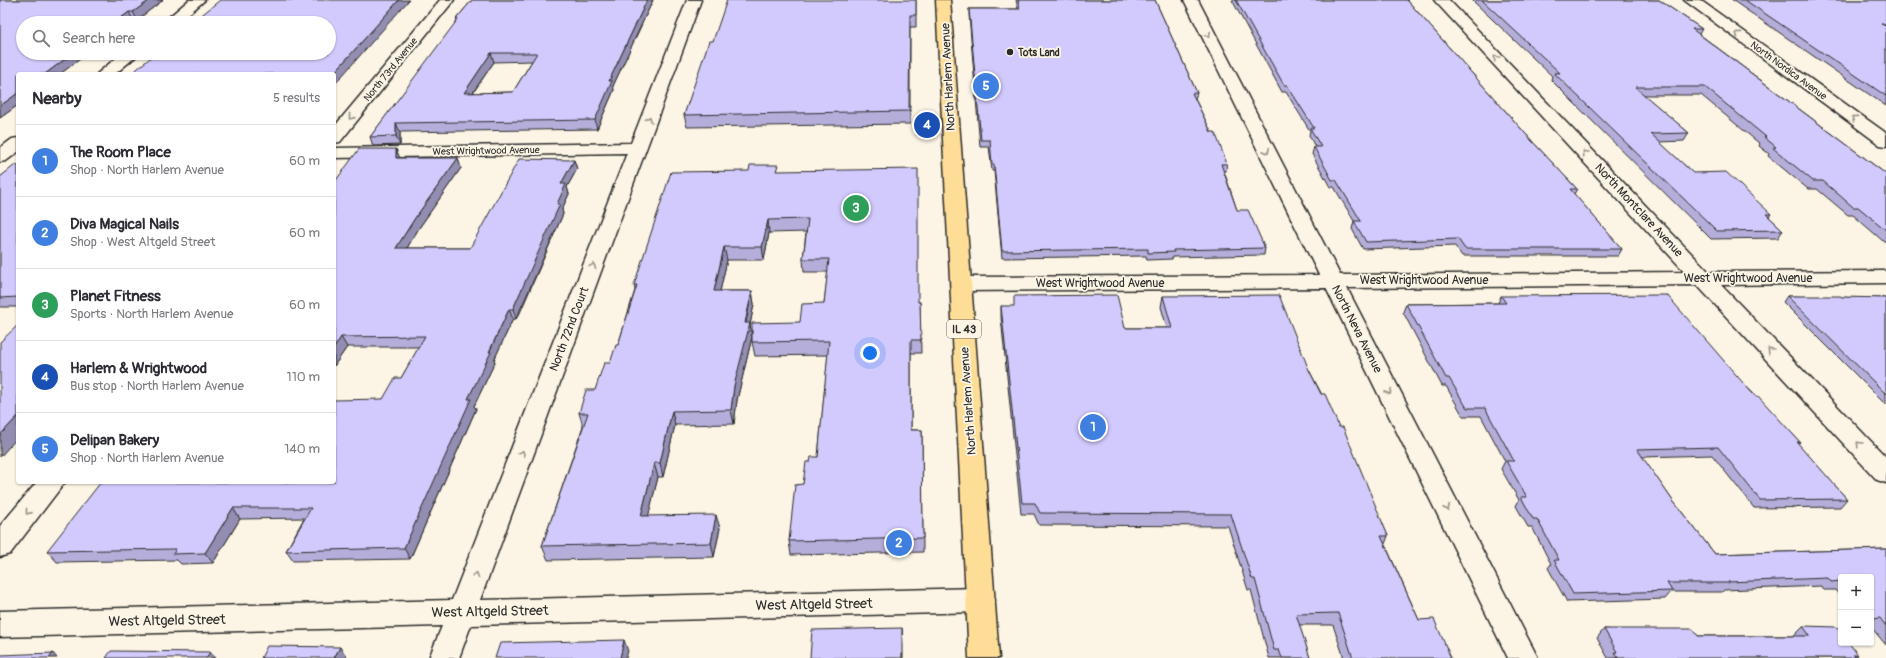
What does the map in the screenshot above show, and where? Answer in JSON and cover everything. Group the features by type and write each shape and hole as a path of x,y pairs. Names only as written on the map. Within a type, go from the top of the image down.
{"main road":[{"name":"North Harlem Avenue","path":"944,0 984,658"}],"street":[{"path":"178,16 198,0"},
{"name":"North 73rd Avenue","path":"336,136 447,0"},
{"name":"North 72nd Court","path":"444,658 694,0"},
{"name":"North Neva Avenue","path":"1190,0 1523,658"},
{"name":"North Montclare Avenue","path":"1441,0 1886,473"},
{"name":"North Nordica Avenue","path":"1691,0 1886,141"},
{"path":"108,72 123,60"},
{"path":"0,158 16,145"},
{"name":"West Wrightwood Avenue","path":"336,152 638,148"},
{"path":"0,158 16,158"},
{"name":"West Wrightwood Avenue","path":"961,284 1886,277"},
{"path":"0,546 50,484"},
{"name":"West Altgeld Street","path":"0,624 462,611 981,600"}],"building":[{"path":"0,0 150,0 133,12 129,12 124,16 16,16 16,60 64,60 48,72 16,72 16,94 0,106"},
{"path":"220,0 399,0 335,72 133,72 148,60 336,60 336,16 201,16"},
{"path":"472,0 647,0 609,81 612,81 595,120 396,123 396,136 370,137 458,19 456,19","holes":["491,53 537,53 513,92 464,93"]},
{"path":"727,0 916,0 916,15 910,15 909,111 684,115 709,41 713,41"},
{"path":"1018,0 1155,0 1197,93 1192,93 1211,132 1215,132 1227,164 1221,164 1237,210 1248,210 1265,248 1173,250 1174,252 1148,253 1148,249 1002,251 994,164 992,164 990,140 981,140 969,9 1020,9"},
{"path":"1236,0 1407,0 1532,141 1577,189 1570,189 1622,249 1465,249 1458,239 1366,242 1354,221 1361,221 1336,180 1332,180 1314,147 1321,147 1310,128 1314,128 1287,85 1284,85"},
{"path":"1482,0 1659,0 1702,29 1692,29 1886,174 1886,230 1858,207 1853,207 1823,181 1813,181 1773,148 1776,147 1764,137 1766,137 1705,87 1635,87 1689,133 1651,134 1693,173 1726,172 1771,214 1766,214 1783,230 1717,231 1554,73 1560,73"},
{"path":"1745,0 1886,0 1886,24 1881,24 1886,26 1886,96"},
{"path":"359,149 396,149 396,158 458,158 415,218 396,248 470,248 519,159 574,160 561,184 566,184 557,204 560,204 513,309 509,309 489,352 491,352 468,399 471,399 404,548 286,551 311,508 233,508 205,553 173,554 176,549 47,551 99,484 336,484 336,400 383,399 395,378 401,378 425,336 341,337 336,345 336,180"},
{"path":"16,165 16,297 0,298 0,177"},
{"path":"750,165 778,165 776,171 918,169 918,302 920,302 921,340 911,340 911,430 922,430 923,538 789,541 795,485 803,484 806,462 810,462 811,457 818,457 829,341 752,342 752,323 800,322 802,304 824,303 829,259 803,259 808,219 768,220 762,247 724,247 714,291 752,291 745,323 750,323 734,386 731,410 672,411 660,463 654,463 641,516 716,515 711,543 542,546 588,413 579,413 586,390 595,390 604,363 610,363 616,345 618,345 637,285 634,285 671,172 749,171"},
{"path":"1117,295 1125,328 1172,328 1163,296 1279,295 1309,370 1321,394 1325,394 1339,427 1343,427 1388,536 1381,536 1419,620 1434,619 1451,658 1353,658 1338,613 1296,614 1310,658 1282,658 1279,650 1274,650 1255,579 1252,579 1231,514 1040,513 1035,503 1022,503 1001,306 1014,306 1014,296"},
{"path":"1667,295 1744,384 1755,396 1758,396 1800,442 1797,442 1847,499 1760,500 1718,447 1637,449 1673,501 1715,554 1886,549 1886,626 1880,618 1874,619 1874,574 1838,574 1838,581 1831,582 1828,578 1728,582 1729,583 1667,583 1672,591 1573,594 1554,560 1559,560 1537,519 1533,519 1521,497 1527,497 1506,461 1514,461 1485,408 1467,408 1449,378 1446,378 1406,304 1506,303 1501,296"},
{"path":"1787,296 1886,298 1886,394"},
{"path":"16,327 16,418 0,435 0,342"},
{"path":"1803,626 1837,627 1838,646 1851,646 1858,655 1853,655 1856,658 1618,658 1615,652 1617,652 1604,629 1693,629 1698,636 1810,636"},
{"path":"902,628 902,658 810,658 812,630"},
{"path":"624,640 620,658 495,658 500,643"},
{"path":"267,646 340,647 334,658 261,658"},
{"path":"111,651 210,652 206,658 106,658"},
{"path":"53,653 49,658 0,658 0,655"}],"place":[{"name":"Tots Land","path":"1010,52"},
{"name":"Delipan Bakery","path":"986,86"},
{"name":"Harlem & Wrightwood","path":"927,125"},
{"name":"Planet Fitness","path":"856,208"},
{"name":"The Room Place","path":"1093,427"},
{"name":"Diva Magical Nails","path":"899,543"}]}
